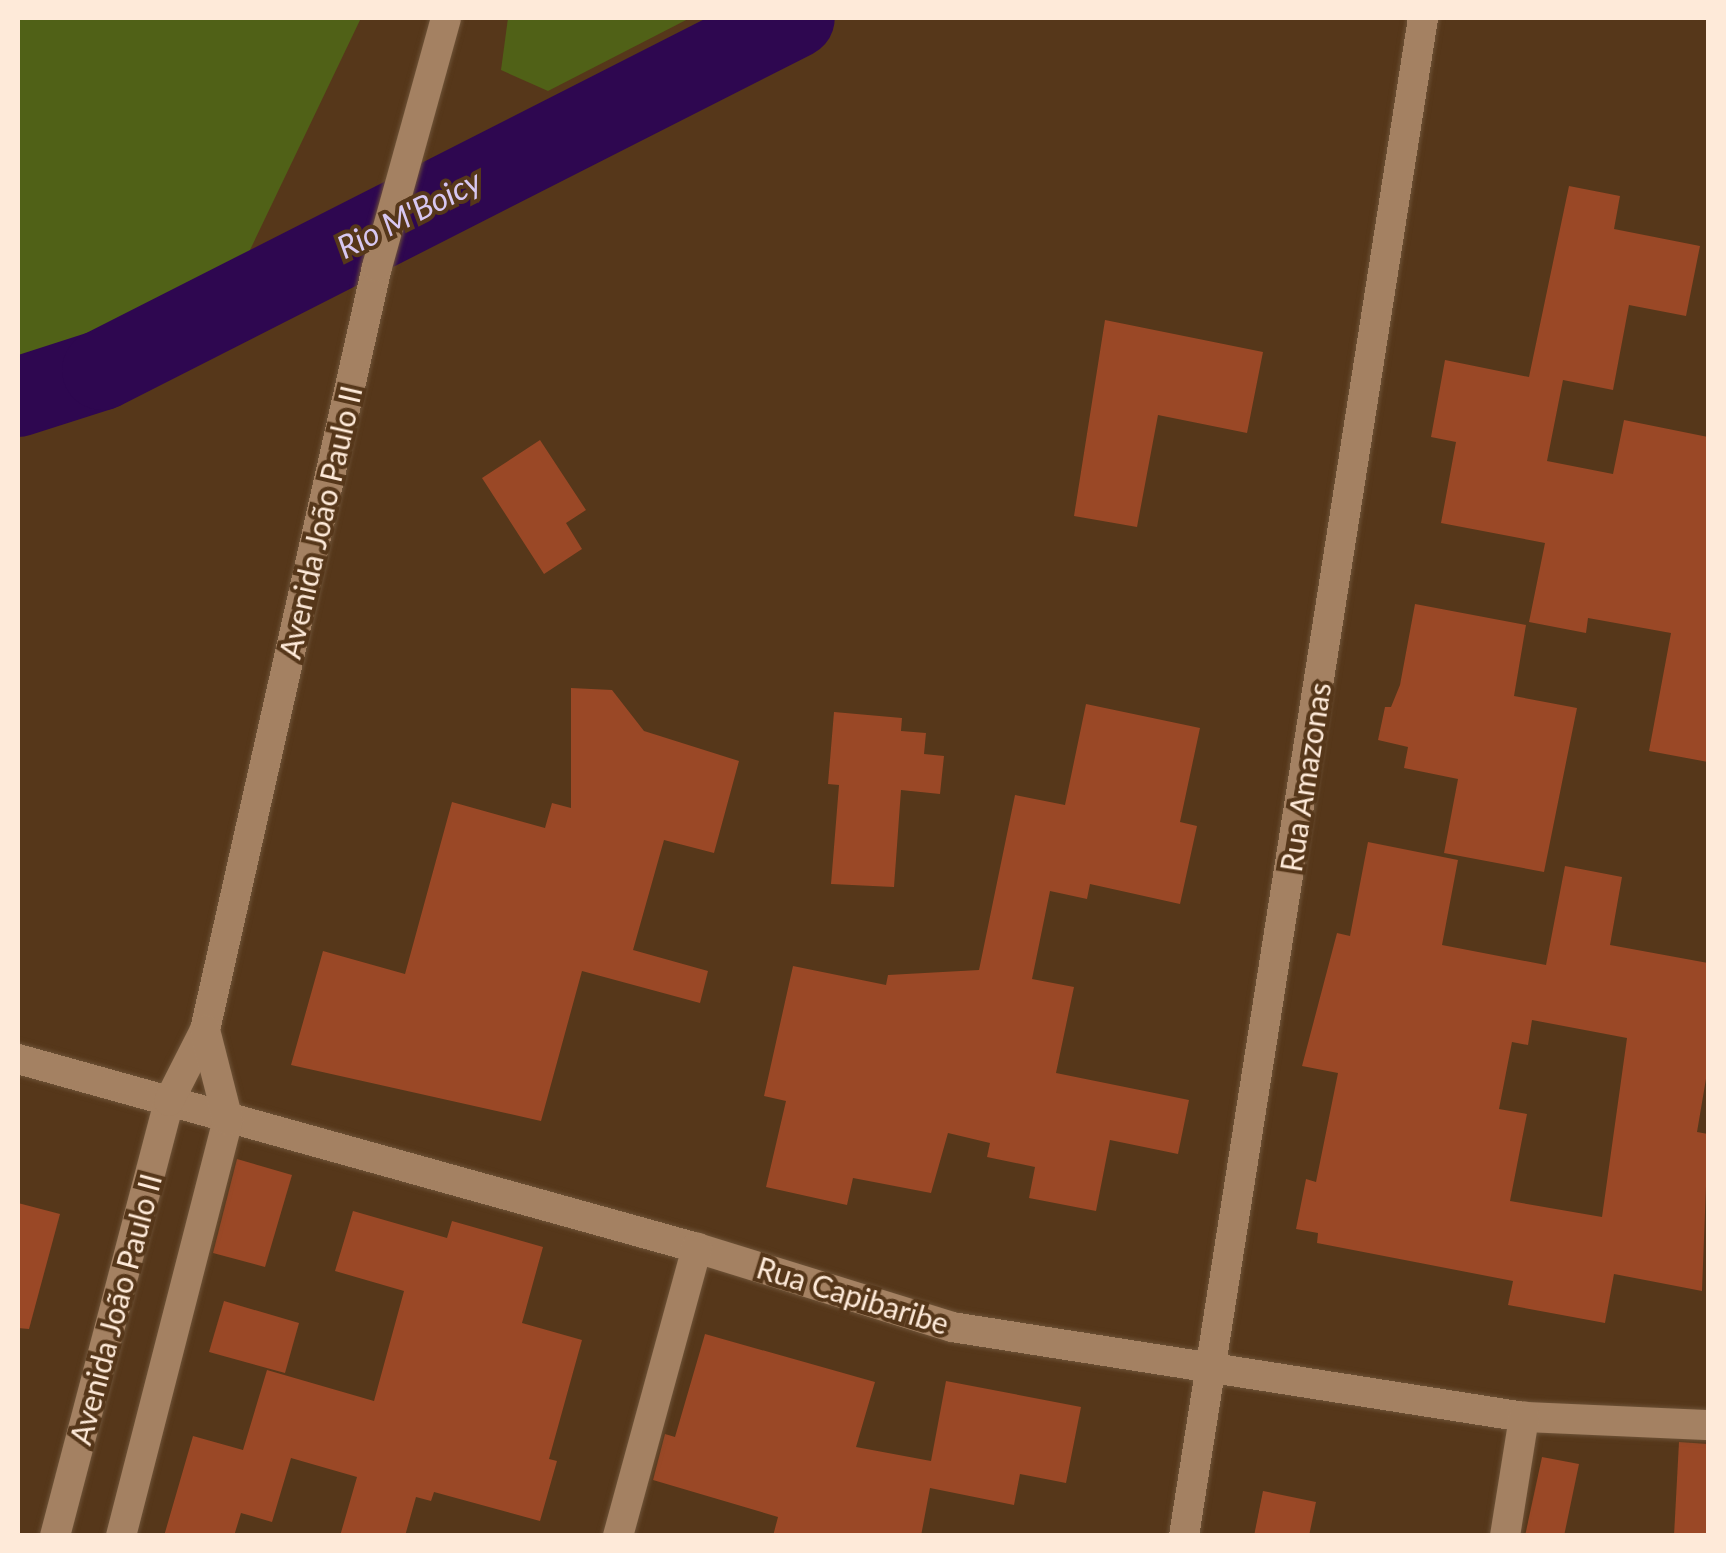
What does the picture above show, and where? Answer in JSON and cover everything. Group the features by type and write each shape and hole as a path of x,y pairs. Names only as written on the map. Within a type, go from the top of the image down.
{"street":[{"name":"Avenida João Paulo II","path":"56,1536 169,1101 206,1030 377,267 446,18"},
{"name":"Rua Amazonas","path":"1184,1536 1214,1364 1420,29"},
{"name":"Avenida João Paulo II","path":"121,1536 228,1120 206,1030"},
{"name":"Rua Capibaribe","path":"18,1059 697,1248 952,1326 1214,1364 1524,1418 1708,1425"},
{"path":"618,1536 697,1248"},
{"path":"1506,1536 1524,1418"}],"green space":[{"path":"18,18 361,18 216,321 18,380"},
{"path":"508,18 690,18 548,91 501,70"}],"building":[{"path":"1569,186 1620,196 1614,229 1700,246 1686,316 1629,305 1613,390 1563,380 1547,461 1613,474 1624,420 1708,437 1708,762 1649,751 1671,633 1588,618 1586,633 1529,622 1545,543 1441,523 1456,442 1431,437 1445,360 1529,377"},
{"path":"1105,320 1263,352 1247,433 1158,415 1137,527 1074,516"},
{"path":"540,440 586,510 566,523 582,549 544,574 482,478"},
{"path":"1415,604 1526,625 1514,696 1577,708 1544,872 1444,853 1458,779 1404,768 1408,747 1378,740 1385,707 1391,707 1400,685"},
{"path":"571,688 612,690 644,731 739,761 714,853 664,840 633,950 708,971 700,1003 582,971 541,1121 291,1065 323,951 405,974 452,802 545,828 552,803 571,808"},
{"path":"1086,704 1200,728 1180,822 1197,826 1180,904 1090,884 1087,899 1050,891 1032,979 1074,987 1056,1073 1189,1100 1178,1154 1110,1140 1096,1211 1029,1198 1035,1167 987,1157 990,1143 948,1133 931,1193 853,1178 847,1205 766,1187 786,1101 764,1096 793,966 886,985 888,975 979,970 1015,795 1065,805"},
{"path":"834,712 902,718 901,731 926,733 924,754 944,756 940,794 901,790 894,887 831,884 839,785 828,784"},
{"path":"1368,842 1458,860 1442,945 1546,965 1565,866 1622,877 1610,945 1708,963 1708,1067 1697,1132 1708,1134 1702,1291 1614,1274 1605,1323 1508,1305 1513,1281 1317,1243 1318,1233 1296,1229 1306,1179 1316,1182 1338,1073 1302,1066 1337,933 1350,936","holes":["1532,1020 1627,1038 1602,1217 1510,1201 1527,1114 1499,1109 1512,1042 1528,1045"]},
{"path":"237,1159 292,1175 265,1267 213,1253"},
{"path":"18,1203 60,1214 29,1329 18,1328"},
{"path":"353,1211 447,1238 452,1221 543,1247 522,1323 582,1340 549,1459 557,1461 540,1521 434,1492 431,1501 416,1497 405,1536 340,1536 357,1477 291,1458 272,1522 241,1513 234,1536 164,1536 193,1436 243,1450 267,1370 374,1401 404,1291 335,1271"},
{"path":"224,1301 299,1323 285,1373 209,1352"},
{"path":"705,1334 875,1382 856,1447 931,1461 946,1381 1081,1407 1066,1483 1020,1474 1014,1505 930,1488 921,1536 773,1536 778,1517 653,1480 665,1434 675,1437"},
{"path":"1679,1442 1708,1444 1708,1536 1674,1536"},
{"path":"1542,1457 1579,1464 1564,1536 1525,1536"},
{"path":"1263,1491 1316,1502 1309,1536 1254,1536"}],"waterway":[{"name":"Rio M'Boicy","path":"18,397 102,370 795,18"}]}
